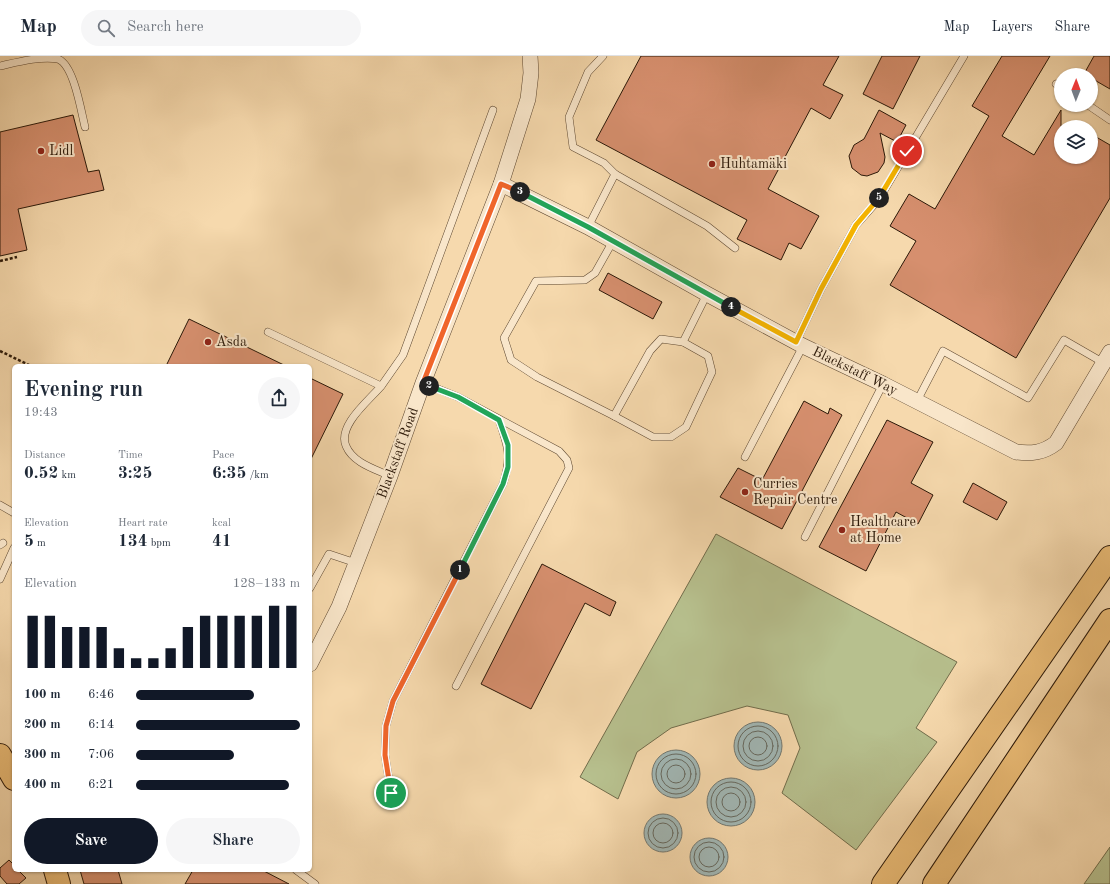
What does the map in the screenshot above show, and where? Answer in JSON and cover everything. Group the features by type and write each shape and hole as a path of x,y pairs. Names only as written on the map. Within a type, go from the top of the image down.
{"highway":[{"path":"883,884 1110,557"},
{"path":"934,884 1110,620"},
{"path":"0,755 12,776"},
{"path":"56,872 59,884"}],"street":[{"name":"Blackstaff Road","path":"312,660 339,607 390,476 423,383 501,184 528,100 531,73 530,56"},
{"name":"Blackstaff Way","path":"501,184 588,227 800,344 883,384 1016,452 1039,452 1048,449 1056,443 1107,357"}],"lane":[{"path":"603,56 588,72 569,117 574,147 604,163 615,174 707,226 735,248"},
{"path":"745,457 800,344 821,289 856,225 879,199 964,56"},
{"path":"0,66 30,59 41,58 60,60 67,66 72,79 85,127"},
{"path":"390,476 359,462 345,445 346,431 362,406 381,386 403,355 493,110"},
{"path":"1098,112 1110,120"},
{"path":"588,227 615,174"},
{"path":"613,241 595,273 585,280 536,281 504,338 511,360 537,377 653,437 671,437 686,427 712,372 708,356 683,342 661,339 650,352 614,416"},
{"path":"683,342 707,294"},
{"path":"268,332 381,386"},
{"path":"917,401 943,351 1028,398 1064,340 1107,357"},
{"path":"423,383 458,397 559,451 567,460 569,468 456,686"},
{"path":"805,536 883,384"},
{"path":"391,793 385,755 386,726 393,701 503,484 508,467 508,445 499,420"},
{"path":"0,505 12,512"},
{"path":"0,579 12,552"},
{"path":"312,584 329,554 356,563"},
{"path":"299,872 315,884"}],"path":[{"path":"0,260 17,257"},
{"path":"0,351 27,364"}],"green space":[{"path":"716,534 957,662 916,728 937,742 856,850 782,793 800,748 788,715 747,706 671,728 637,752 618,799 580,777"},
{"path":"1110,847 1110,884 1084,884"}],"water":[{"path":"753,722 763,722 775,729 782,741 782,751 775,763 763,770 753,770 745,766 738,759 734,751 734,741 738,733 745,726"},
{"path":"671,750 681,750 693,757 700,769 700,779 693,791 681,798 671,798 663,794 656,787 652,779 652,769 656,761 663,754"},
{"path":"726,778 736,778 748,785 755,797 755,807 748,819 736,826 726,826 718,822 711,815 707,807 707,797 711,789 718,782"},
{"path":"659,814 667,814 679,823 682,833 679,843 673,849 667,852 659,852 647,843 644,837 644,829 653,817"},
{"path":"705,838 713,838 720,841 725,846 728,857 725,868 720,873 713,876 705,876 698,873 693,868 690,861 690,853 693,846 698,841"}],"building":[{"name":"Huhtamäki","path":"641,56 839,56 823,85 843,95 830,119 811,108 768,189 819,216 801,249 789,243 781,260 737,239 747,220 596,140"},
{"path":"882,56 920,56 893,109 863,94"},
{"path":"1002,56 1050,56 1002,136 1034,155 1054,122 1054,164 1098,164 1098,138 1110,145 1110,198 1016,358 890,285 916,241 890,226 909,194 935,209 989,116 972,106"},
{"path":"1094,56 1110,56 1110,89 1098,82 1098,68 1087,68"},
{"path":"879,110 906,125 897,142 880,133 885,157 884,163 878,172 867,176 861,175 852,168 849,156 854,145 864,139"},
{"path":"1060,112 1061,120 1055,120"},
{"name":"Lidl","path":"73,115 88,172 99,170 104,190 18,209 27,250 0,256 0,132"},
{"path":"608,273 662,302 653,319 599,290"},
{"name":"Asda","path":"189,319 282,364 167,364"},
{"path":"312,379 343,394 312,457"},
{"path":"804,401 828,414 830,408 842,415 782,529 720,497 738,468 762,480"},
{"path":"887,420 933,442 911,483 933,495 918,524 896,512 866,571 819,547"},
{"path":"973,483 1007,502 997,520 963,502"},
{"path":"542,564 616,602 610,616 585,603 531,709 481,684"},
{"path":"9,860 12,863 12,872 20,872 26,878 19,884 7,884 0,876 0,868"},
{"path":"81,872 119,872 122,884 84,884"},
{"path":"192,872 266,872 289,884 185,884"}],"place":[{"name":"Lidl","path":"41,151"},
{"name":"Huhtamäki","path":"712,164"},
{"name":"Asda","path":"208,342"},
{"name":"Curries Repair Centre","path":"745,492"},
{"name":"Healthcare at Home","path":"842,530"}],"route":[{"path":"391,793 385,755 386,726 393,701 503,484 508,467 508,445 499,420 458,397 423,383 501,184 588,227 796,342 821,289 856,225 879,199 907,151"}]}
